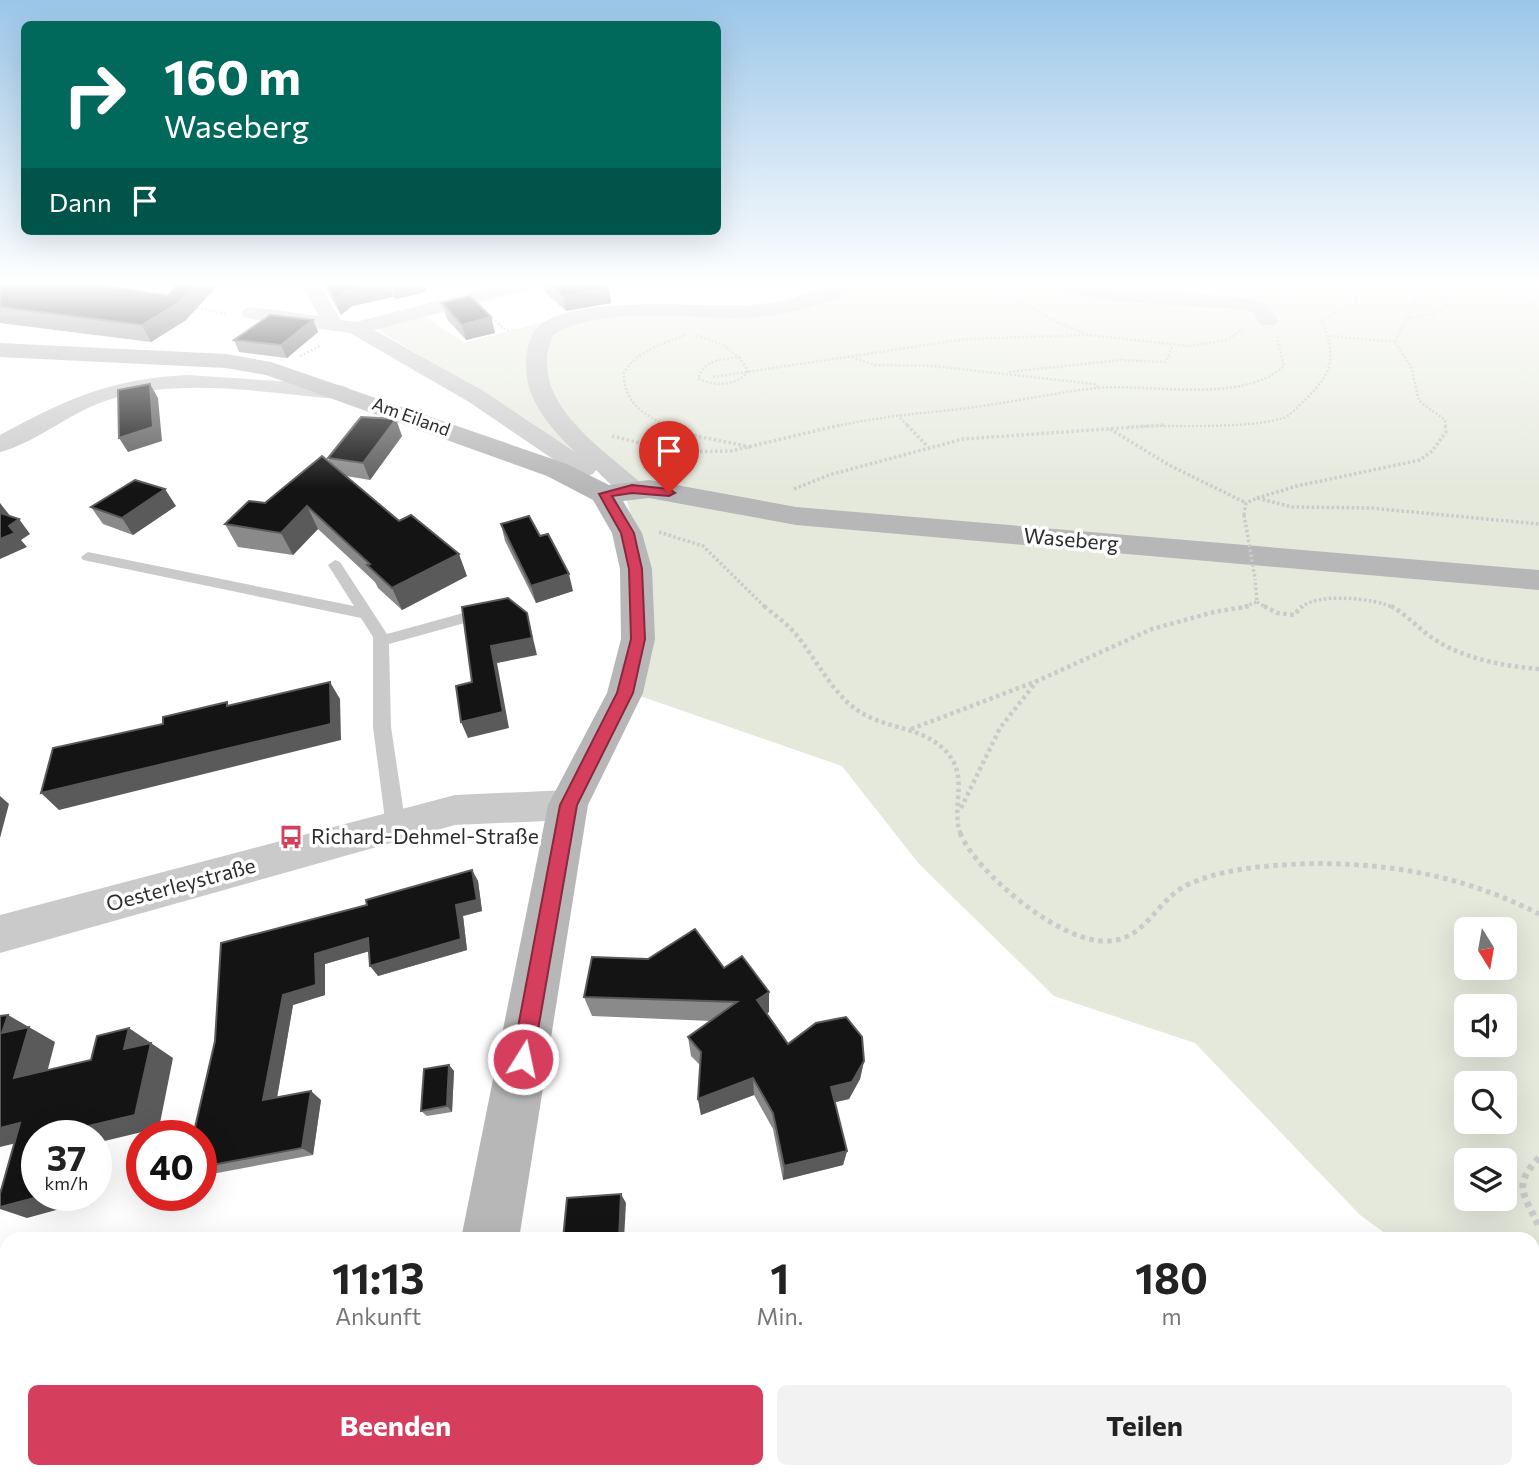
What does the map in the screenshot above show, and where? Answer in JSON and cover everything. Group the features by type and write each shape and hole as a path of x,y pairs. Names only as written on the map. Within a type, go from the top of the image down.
{"street":[{"name":"Am Eiland","path":"20,351 226,361 271,369 619,492"},
{"path":"391,351 477,397 563,452 590,474 619,492"},
{"path":"491,1232 568,805 625,693 638,639 636,569 619,492 555,417 544,400 538,372 539,351"},
{"path":"0,444 99,395 134,386 239,385 339,392"},
{"name":"Waseberg","path":"619,492 649,489 796,516 1539,580"},
{"name":"Oesterleystraße","path":"0,934 455,810 568,805"}],"lane":[{"path":"88,557 366,614"},
{"path":"335,565 381,637 382,727 396,827"},
{"path":"381,641 497,608"}],"path":[{"path":"651,351 626,370 625,393 642,410 667,426 706,439 755,447"},
{"path":"732,351 741,357 748,370"},
{"path":"713,377 883,351"},
{"path":"1001,373 1108,361 1166,362 1171,351"},
{"path":"555,417 642,445 676,452 713,452 755,447 896,414 960,409 1099,388 1210,389 1249,383 1275,374 1284,366 1280,351"},
{"path":"786,491 829,475 872,466 928,447 988,437 1109,428 1259,422 1287,416 1315,390 1329,369 1331,351"},
{"path":"1246,503 1338,476 1420,460 1432,451 1446,432 1447,426 1444,420 1419,401 1411,367 1401,351"},
{"path":"848,356 875,365 933,366 1094,384 1099,388"},
{"path":"741,357 712,361 700,371 698,378 706,384 724,384 744,377 748,370"},
{"path":"896,414 928,447"},
{"path":"1109,428 1169,465 1246,503"},
{"path":"1257,498 1292,507 1371,508 1539,524"},
{"path":"1246,503 1244,515 1257,602"},
{"path":"651,530 677,535 703,546 757,600 792,629 856,710 876,721 910,729 933,740 950,756 959,777 958,824 961,839 994,877 1064,929 1107,944 1128,937 1144,926 1169,895 1213,875 1242,868 1335,863 1399,867 1458,878 1511,898 1539,914"},
{"path":"910,729 1037,681 1152,629 1257,602 1286,616 1294,615 1302,604 1310,601 1345,599 1377,602 1389,605 1441,643 1488,659 1539,669"},
{"path":"960,813 1000,727 1037,681"},
{"path":"1539,1158 1524,1172 1522,1189 1539,1227"}],"shaded area":[{"path":"413,351 1539,351 1539,1232 1383,1232 1360,1215 1195,1043 1054,996 919,864 842,766 637,695 643,555 626,498 604,474 525,418"}],"building":[{"path":"150,384 153,427 119,438 118,390"},
{"path":"361,417 396,419 363,463 328,458"},
{"path":"322,456 399,521 411,515 459,554 392,588 307,506 281,533 225,524 249,501 265,503"},
{"path":"135,480 165,489 122,518 91,507"},
{"path":"0,513 19,519 9,526 15,533 0,539"},
{"path":"529,516 540,536 548,534 569,574 531,586 501,524"},
{"path":"508,598 527,613 532,638 491,646 503,712 461,722 456,686 472,682 462,607"},
{"path":"330,682 331,724 41,793 53,748 163,724 163,717 227,702 227,706"},
{"path":"472,870 477,900 456,905 461,939 370,966 368,938 315,954 316,985 283,995 263,1100 311,1091 302,1148 217,1164 217,1120 197,1120 215,1041 221,943 367,905 366,900"},
{"path":"695,929 724,968 742,956 769,992 757,1000 788,1044 816,1023 846,1017 862,1037 864,1061 852,1082 831,1087 847,1151 784,1166 773,1113 753,1078 698,1099 701,1052 688,1037 737,1002 584,997 592,957 648,959"},
{"path":"8,1015 2,1033 29,1027 14,1078 91,1060 97,1036 129,1028 124,1049 151,1043 135,1115 112,1120 21,1120 21,1201 0,1207 0,1194 20,1123 0,1128 0,1016"},
{"path":"449,1065 447,1106 421,1111 424,1069"},
{"path":"621,1194 619,1232 564,1232 567,1198"}],"place":[{"name":"Richard-Dehmel-Straße","path":"291,837"}],"route":[{"path":"523,1059 568,805 625,693 638,639 636,569 627,533 605,494 632,489 669,493"}]}
